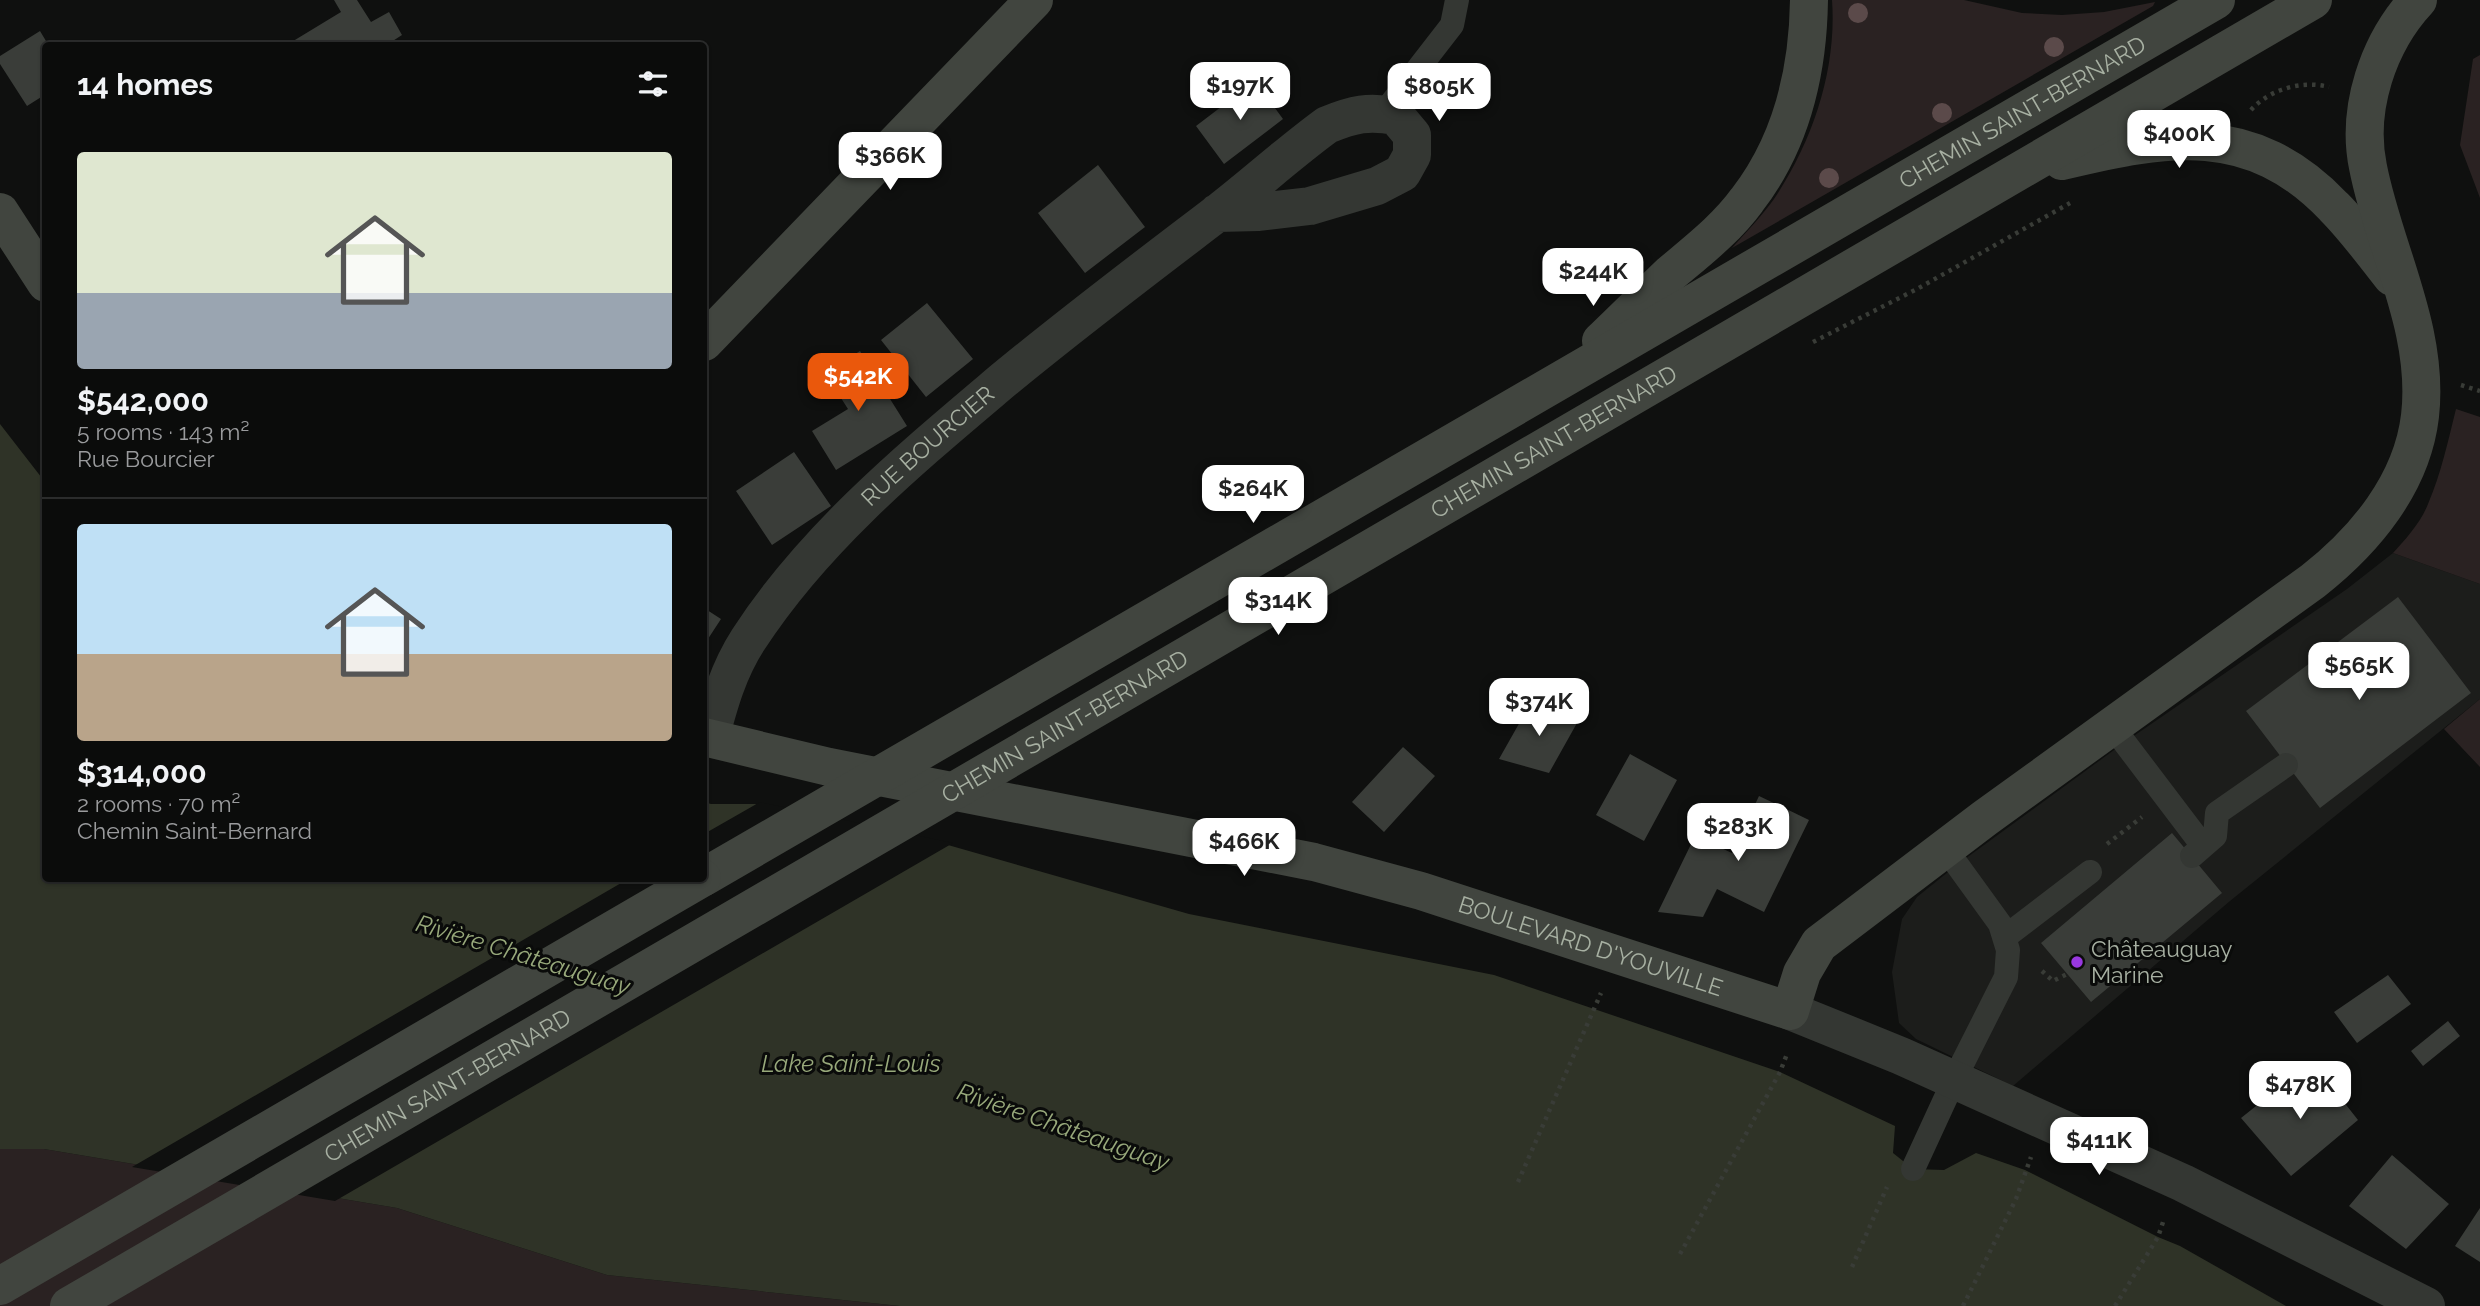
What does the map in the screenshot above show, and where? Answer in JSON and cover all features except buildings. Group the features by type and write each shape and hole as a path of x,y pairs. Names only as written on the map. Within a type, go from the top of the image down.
{"street":[{"path":"707,339 1034,0"},
{"path":"1557,384 1723,226 1746,201 1766,172 1791,121 1799,90 1809,0"},
{"name":"CHEMIN SAINT-BERNARD","path":"707,876 2216,0"},
{"name":"CHEMIN SAINT-BERNARD","path":"79,1304 2313,0"},
{"path":"1790,1011 1802,974 1819,944 1945,848 2313,581 2338,562 2370,528 2403,473 2413,448 2420,415 2421,383 2418,350 2367,165 2365,124 2376,69 2384,49 2396,28 2418,0"},
{"name":"RUE BOURCIER","path":"707,738 726,684 747,641 808,562 867,499 1034,355 1327,125 1371,112 1383,114"},
{"path":"1217,213 1259,212 1310,206 1377,186 1402,173 1412,155 1412,135 1396,116 1383,114"},
{"path":"2025,169 2145,142 2200,142 2246,150 2291,170 2334,206 2403,291"},
{"path":"0,212 42,277"},
{"name":"BOULEVARD D'YOUVILLE","path":"707,738 843,770 1314,862 1421,891 1790,1011 1954,1080 2183,1183 2426,1306"},
{"name":"CHEMIN SAINT-BERNARD","path":"0,1286 696,882"}],"lane":[{"path":"1383,114 1452,25 1457,0"},
{"path":"2112,726 2167,798 2197,851 2215,836 2217,813 2286,765"},
{"path":"1913,1169 2006,977 2009,964 2005,937 1991,908 1945,848"},
{"path":"2005,937 2091,872"}],"path":[{"path":"2247,118 2251,108 2267,96 2291,87 2319,85 2337,89"},
{"path":"1811,343 1917,289 2082,197"},
{"path":"2458,384 2480,391"},
{"path":"2091,872 2091,856 2167,798"},
{"path":"2034,964 2053,981 2067,974"},
{"path":"1518,1182 1594,1009"},
{"path":"1680,1254 1780,1072"},
{"path":"1963,1306 2016,1199 2025,1170"},
{"path":"1852,1266 1889,1184"},
{"path":"2115,1306 2158,1237"}],"shaded area":[{"path":"1832,0 1964,0 2022,13 2062,15 2104,12 2155,2 2153,6 1732,248 1774,199 1811,129 1820,104 1831,52"},
{"path":"2480,55 2480,198 2460,145 2473,59"},
{"path":"2456,409 2480,417 2480,584 2393,553 2425,511 2440,469"},
{"path":"2393,553 2480,584 2480,699 2230,901 2013,1086 1916,1039 1899,1023 1892,972 1902,919 1917,897 2125,742 2347,589"},
{"path":"2480,699 2480,767 2444,729"},
{"path":"0,1149 44,1149 397,1208 607,1275 900,1306 0,1306"}],"water":[{"name":"Lake Saint-Louis","path":"0,424 42,478 42,882 707,882 707,803 755,804 948,845 1189,914 1494,975 1780,1072 1895,1126 1893,1153 1913,1169 1944,1170 1976,1153 2025,1170 2180,1246 2286,1306 900,1306 607,1275 397,1208 44,1149 0,1149"}],"pier":[{"path":"760,802 953,843 335,1201 132,1167 623,882 707,882 707,832"}],"place":[{"name":"Châteauguay Marine","path":"2077,962"}],"water label":[{"name":"Rivière Châteauguay","path":"523,955"},
{"name":"Rivière Châteauguay","path":"1063,1127"}]}
